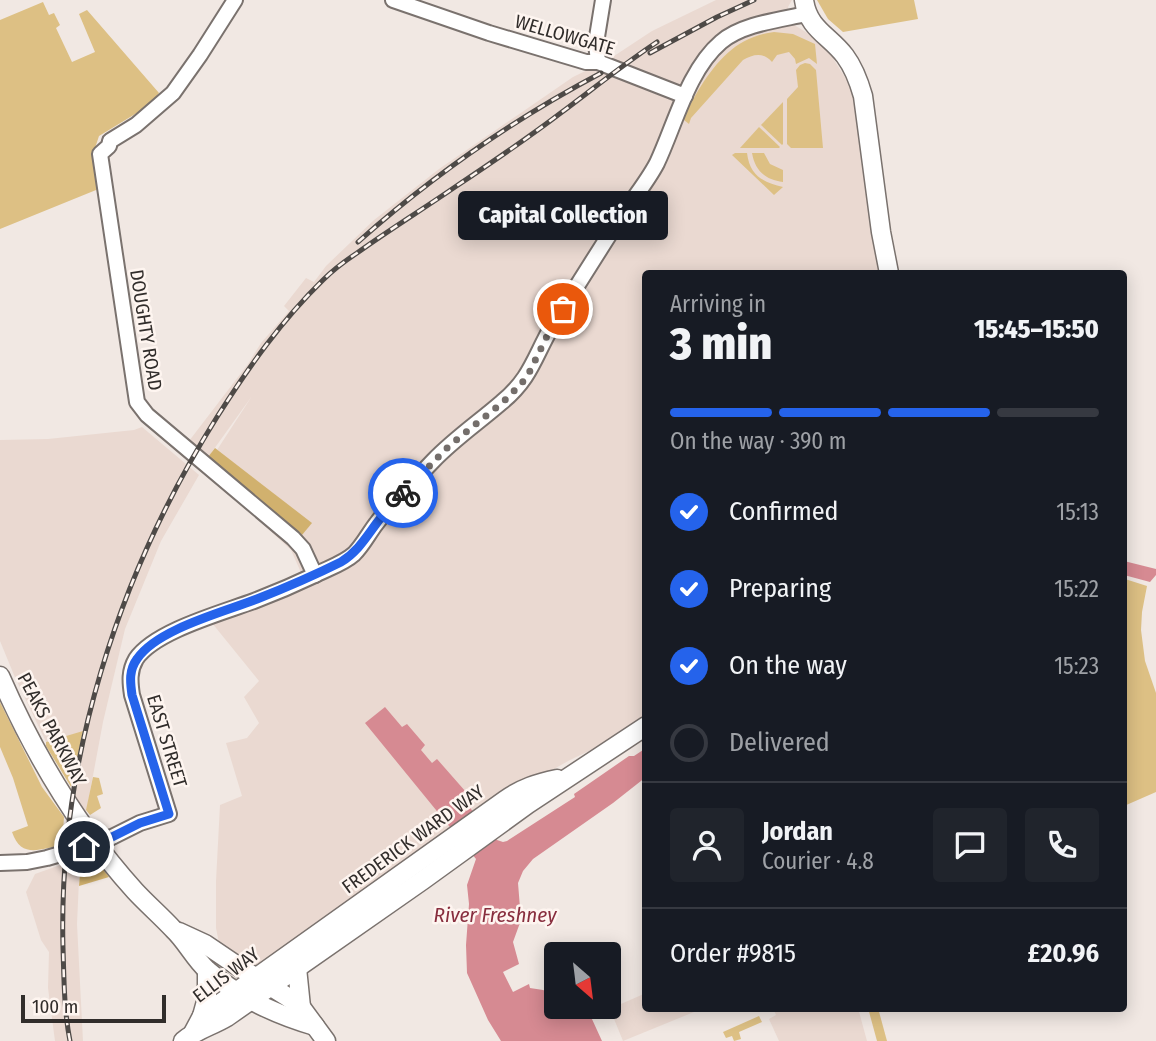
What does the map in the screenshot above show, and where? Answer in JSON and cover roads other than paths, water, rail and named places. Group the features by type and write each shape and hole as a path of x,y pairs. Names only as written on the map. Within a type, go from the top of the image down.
{"main road":[{"path":"805,7 815,26 838,47 858,77 889,270"},
{"path":"884,248 896,270"},
{"name":"PEAKS PARKWAY","path":"0,676 40,758 92,838 136,892 176,931 207,970 244,995 291,1019 315,1026"},
{"name":"FREDERICK WARD WAY","path":"292,961 491,820 571,775 642,729"},
{"name":"PEAKS PARKWAY","path":"176,931 205,944 301,1007"},
{"path":"292,961 301,1007 326,1041"},
{"name":"ELLIS WAY","path":"188,1037 202,1016 244,995 292,961"},
{"path":"202,1016 207,998 207,970"},
{"name":"ELLIS WAY","path":"188,1037 215,1025 244,995"}],"street":[{"name":"DOUGHTY ROAD","path":"235,0 173,93 136,125 110,141 109,146 100,154 137,402 147,415 293,538 303,549 315,575"},
{"name":"WELLOWGATE","path":"393,0 489,33 586,62 598,62 685,96"},
{"path":"598,62 596,43 603,0"},
{"name":"EAST STREET","path":"0,863 47,858 112,837 140,823 169,814 132,695 130,681 132,667 137,658 160,640 188,625 315,575 353,554 376,523 436,458 514,391 528,375 560,314 618,220 655,167 685,96 704,62 722,41 732,35 805,7"}],"water":[{"path":"1127,562 1156,569 1156,575 1150,582 1127,576"},
{"name":"River Freshney","path":"385,707 402,727 407,724 425,745 421,750 432,763 437,759 466,792 460,796 497,840 503,842 575,797 574,794 629,756 642,751 642,780 533,859 523,871 518,883 521,920 513,942 519,964 503,972 513,992 529,984 530,988 544,990 544,1019 592,1019 602,1041 501,1041 488,1020 467,973 467,885 476,859 365,723"}],"railway":[{"path":"650,53 754,0"},
{"path":"70,1041 64,983 64,878 71,808 83,739 123,605 150,540 217,417 279,328 331,273 369,244 523,141 657,42"},
{"path":"358,242 474,150 601,73"}],"place":[{"name":"Capital Collection","path":"563,309"}]}
